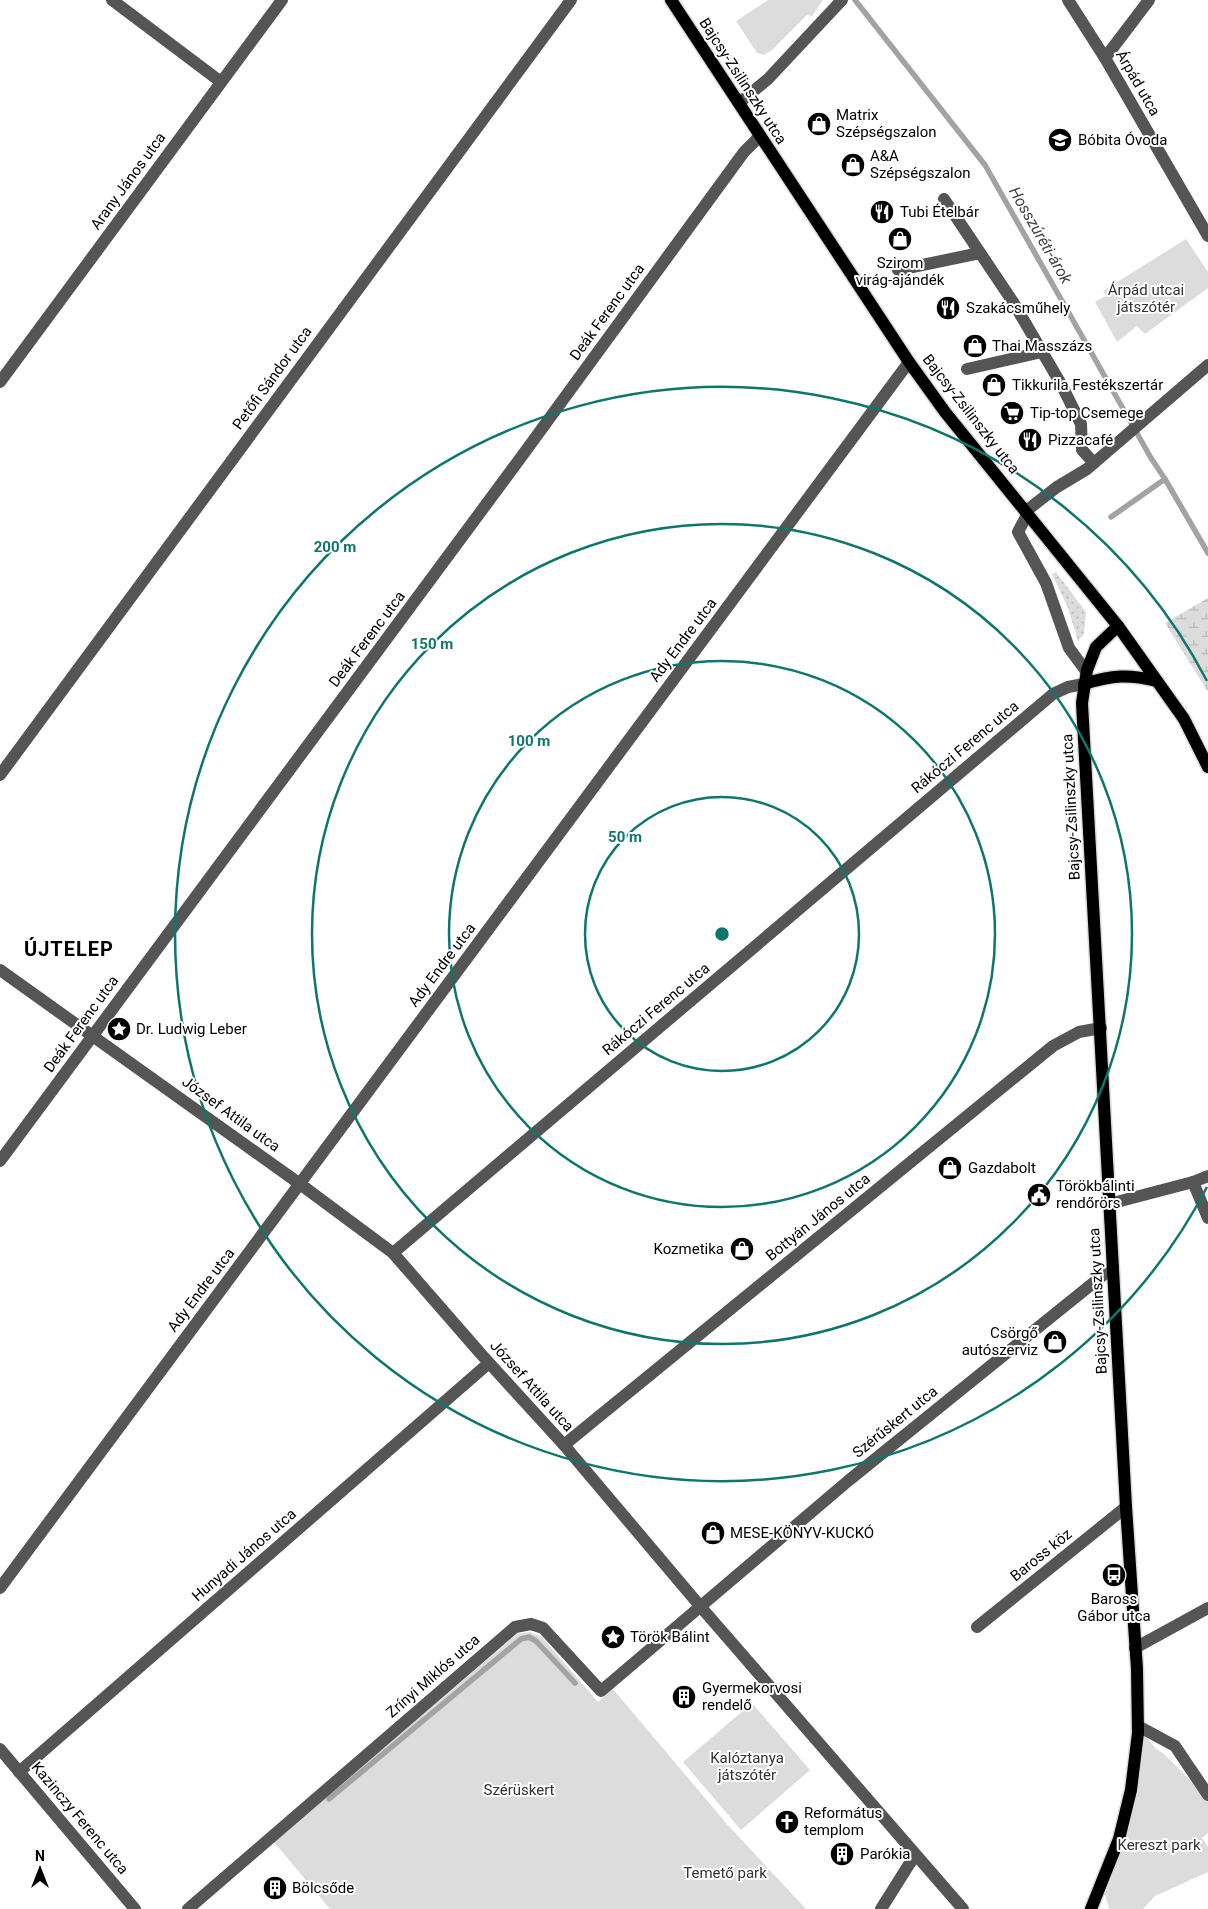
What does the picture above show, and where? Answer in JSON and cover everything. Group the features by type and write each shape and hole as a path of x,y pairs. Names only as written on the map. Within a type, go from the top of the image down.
{"main road":[{"name":"Bajcsy-Zsilinszky utca","path":"671,0 945,412 1118,626 1096,647 1086,671 1083,727 1138,1726 1131,1790 1119,1839 1092,1909"},
{"path":"1118,626 1184,719 1208,766"},
{"path":"1084,684 1106,677 1125,676 1138,676 1157,681"}],"street":[{"path":"112,0 221,82"},
{"name":"Arany János utca","path":"0,382 282,0"},
{"name":"Petőfi Sándor utca","path":"0,775 571,0"},
{"name":"Árpád utca","path":"1068,0 1105,58 1208,236"},
{"path":"1105,58 1149,0"},
{"path":"739,103 768,80 840,3"},
{"name":"Deák Ferenc utca","path":"0,1161 513,468 744,152 760,136"},
{"path":"944,199 1013,302 1061,384 1081,424 1082,450 1094,463"},
{"path":"898,270 980,253"},
{"path":"967,370 1042,352"},
{"name":"Ady Endre utca","path":"0,1588 910,362"},
{"path":"1086,671 1069,648 1046,582 1018,532 1027,512 1057,487 1094,463 1208,365"},
{"name":"Rákóczi Ferenc utca","path":"393,1253 1053,694 1068,687 1084,684"},
{"name":"József Attila utca","path":"0,970 300,1184 393,1253 564,1445 700,1606 963,1909"},
{"name":"Bottyán János utca","path":"564,1445 1053,1046 1079,1032 1101,1028"},
{"path":"1109,1204 1193,1182 1208,1176"},
{"path":"1193,1182 1208,1218"},
{"name":"Szérűskert utca","path":"700,1606 848,1481 1113,1267"},
{"name":"Hunyadi János utca","path":"19,1772 489,1363"},
{"name":"Baross köz","path":"977,1627 1126,1508"},
{"name":"Zrínyi Miklós utca","path":"188,1909 515,1627 531,1624 543,1628 601,1691 700,1606"},
{"path":"1135,1648 1208,1608"},
{"path":"1138,1726 1175,1746 1208,1795"},
{"name":"Kazinczy Ferenc utca","path":"0,1749 135,1909"},
{"path":"881,1909 916,1855"}],"green space":[{"path":"768,0 823,0 812,16 807,15 772,50 764,55 757,53 736,21"},
{"name":"Árpád utcai játszótér","path":"1186,239 1208,272 1208,288 1145,334 1137,326 1117,342 1095,302 1106,296 1103,291"},
{"path":"1056,572 1086,612 1084,634 1078,641 1068,608 1052,574"},
{"path":"1208,598 1208,692 1165,623"},
{"name":"Szérüskert","path":"530,1632 542,1637 598,1702 613,1689 726,1823 806,1909 330,1909 274,1842 517,1634"},
{"name":"Kalóztanya játszótér","path":"752,1703 810,1770 741,1830 683,1762"},
{"name":"Kereszt park","path":"1138,1726 1156,1749 1163,1753 1208,1798 1208,1833 1202,1838 1208,1847 1208,1872 1155,1896 1143,1909 1109,1909 1102,1883 1135,1766"}],"waterway":[{"name":"Hosszúréti-árok","path":"855,0 985,165 1151,458 1208,553"},
{"path":"1111,517 1165,479"},
{"path":"329,1799 521,1639 529,1637 536,1641 575,1683"}],"place":[{"name":"Matrix Szépségszalon","path":"819,124"},
{"name":"Bóbita Óvoda","path":"1060,140"},
{"name":"A&A Szépségszalon","path":"853,165"},
{"name":"Tubi Ételbár","path":"882,212"},
{"name":"Szirom virág-ajándék","path":"900,239"},
{"name":"Szakácsműhely","path":"948,308"},
{"name":"Thai Masszázs","path":"975,346"},
{"name":"Tikkurila Festékszertár","path":"994,385"},
{"name":"Tip-top Csemege","path":"1012,413"},
{"name":"Pizzacafé","path":"1030,440"},
{"name":"Dr. Ludwig Leber","path":"119,1029"},
{"name":"Gazdabolt","path":"950,1168"},
{"name":"Törökbálinti rendőrörs","path":"1039,1195"},
{"name":"Kozmetika","path":"742,1249"},
{"name":"Csörgő autószerviz","path":"1055,1342"},
{"name":"MESE-KÖNYV-KUCKÓ","path":"713,1533"},
{"name":"Baross Gábor utca","path":"1114,1575"},
{"name":"Török Bálint","path":"613,1637"},
{"name":"Gyermekorvosi rendelő","path":"684,1697"},
{"name":"Református templom","path":"787,1822"},
{"name":"Parókia","path":"842,1854"},
{"name":"Bölcsőde","path":"275,1888"}],"district":[{"name":"ÚJTELEP","path":"69,949"}],"park label":[{"name":"Temető park","path":"725,1873"}]}
